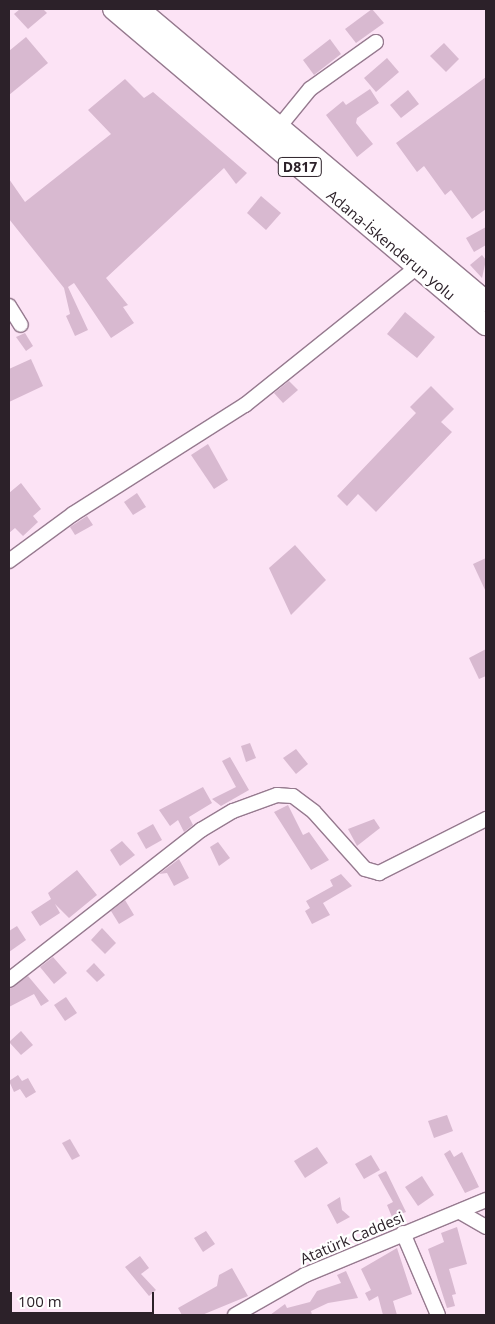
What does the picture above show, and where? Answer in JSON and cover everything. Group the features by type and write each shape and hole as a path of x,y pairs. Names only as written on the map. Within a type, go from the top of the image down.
{"highway":[{"name":"Adana-İskenderun yolu","path":"113,9 486,325"},
{"name":"D817","path":"139,9 486,301"}],"street":[{"path":"279,127 310,89 376,42"},
{"path":"9,561 73,514 245,405 417,267"},
{"path":"9,306 21,326"},
{"path":"9,980 201,830 232,811 278,795 293,796 314,812 365,869 379,873 486,819"},
{"name":"Atatürk Caddesi","path":"235,1315 305,1275 486,1200"},
{"path":"460,1212 486,1227"},
{"path":"403,1233 438,1315"}],"building":[{"path":"20,9 43,9 47,13 28,29 14,14"},
{"path":"372,9 384,23 356,43 345,29"},
{"path":"26,37 48,63 9,95 9,51"},
{"path":"330,39 341,54 314,75 303,60"},
{"path":"444,43 459,59 446,72 430,56"},
{"path":"387,58 399,72 376,92 364,78"},
{"path":"486,77 486,209 472,219 451,190 445,195 424,166 417,172 396,143"},
{"path":"125,79 144,98 153,92 247,173 236,184 224,168 106,278 128,305 123,307 134,323 111,338 74,283 68,287 88,330 75,336 66,316 70,314 64,288 9,219 9,179 25,202 111,134 88,110"},
{"path":"370,89 379,103 357,118 356,123 373,144 357,157 326,115 343,101 346,105"},
{"path":"408,90 419,104 401,118 390,105"},
{"path":"261,196 281,213 266,230 247,213"},
{"path":"486,227 486,245 474,252 466,238"},
{"path":"482,255 486,260 482,278 470,265"},
{"path":"405,312 435,337 417,358 387,334"},
{"path":"25,333 33,346 26,351 16,337"},
{"path":"31,359 43,386 9,402 9,369"},
{"path":"289,381 298,390 283,403 274,393"},
{"path":"431,386 454,409 441,422 452,432 376,512 358,494 347,506 337,496 416,413 410,407"},
{"path":"208,444 228,480 214,489 191,455"},
{"path":"21,483 41,509 33,516 38,522 23,536 15,528 9,533 9,493"},
{"path":"137,493 146,507 133,515 124,502"},
{"path":"87,516 93,525 75,535 70,527"},
{"path":"295,545 326,580 291,615 269,568"},
{"path":"486,558 486,592 473,564"},
{"path":"486,649 486,676 479,679 469,658"},
{"path":"250,743 256,758 246,762 241,746"},
{"path":"296,749 308,764 296,774 283,758"},
{"path":"230,757 249,790 221,806 212,799 236,787 222,761"},
{"path":"203,787 212,803 189,817 193,825 184,832 178,820 170,826 159,810"},
{"path":"288,805 303,835 309,832 329,860 311,870 274,812"},
{"path":"374,819 380,828 357,846 348,829"},
{"path":"153,824 162,840 146,849 137,833"},
{"path":"122,841 135,855 120,866 110,850"},
{"path":"218,842 230,858 219,866 210,847"},
{"path":"179,859 189,878 174,886 167,873 159,874"},
{"path":"77,870 97,895 69,918 55,904 60,913 40,926 31,912 51,899 48,893"},
{"path":"341,874 352,886 323,903 330,915 312,924 305,911 310,908 306,901 333,886 330,880"},
{"path":"125,900 134,915 119,924 111,911"},
{"path":"17,926 26,940 9,952 9,931"},
{"path":"102,928 116,943 105,954 91,940"},
{"path":"53,957 67,973 54,984 40,967"},
{"path":"94,963 105,975 97,982 86,971"},
{"path":"28,976 49,1001 41,1006 34,994 9,1007 9,989"},
{"path":"66,997 77,1013 65,1021 54,1005"},
{"path":"21,1031 33,1045 21,1055 9,1042"},
{"path":"18,1075 22,1081 28,1078 36,1092 26,1098 20,1089 14,1092 9,1081"},
{"path":"447,1115 453,1131 434,1138 428,1121"},
{"path":"70,1139 80,1156 72,1160 62,1143"},
{"path":"317,1147 328,1163 305,1178 294,1161"},
{"path":"450,1150 454,1157 462,1152 479,1187 465,1193 444,1154"},
{"path":"371,1155 380,1170 364,1179 355,1164"},
{"path":"386,1171 406,1212 392,1217 387,1205 393,1202 378,1175"},
{"path":"422,1176 434,1195 418,1206 405,1187"},
{"path":"340,1197 342,1210 350,1217 337,1224 327,1205"},
{"path":"457,1227 467,1264 449,1269 456,1294 452,1295 455,1306 447,1308 428,1249 444,1242 441,1233"},
{"path":"206,1231 215,1244 203,1252 194,1238"},
{"path":"397,1248 412,1294 393,1301 397,1315 383,1315 378,1296 369,1301 365,1293 371,1290 361,1269"},
{"path":"140,1256 149,1268 141,1274 156,1290 149,1296 125,1267"},
{"path":"232,1268 248,1296 202,1315 182,1315 178,1308 217,1286 219,1275"},
{"path":"346,1271 358,1298 328,1303 311,1311 312,1315 270,1315 285,1304 287,1308 310,1302 317,1291 341,1283 337,1275"}]}
